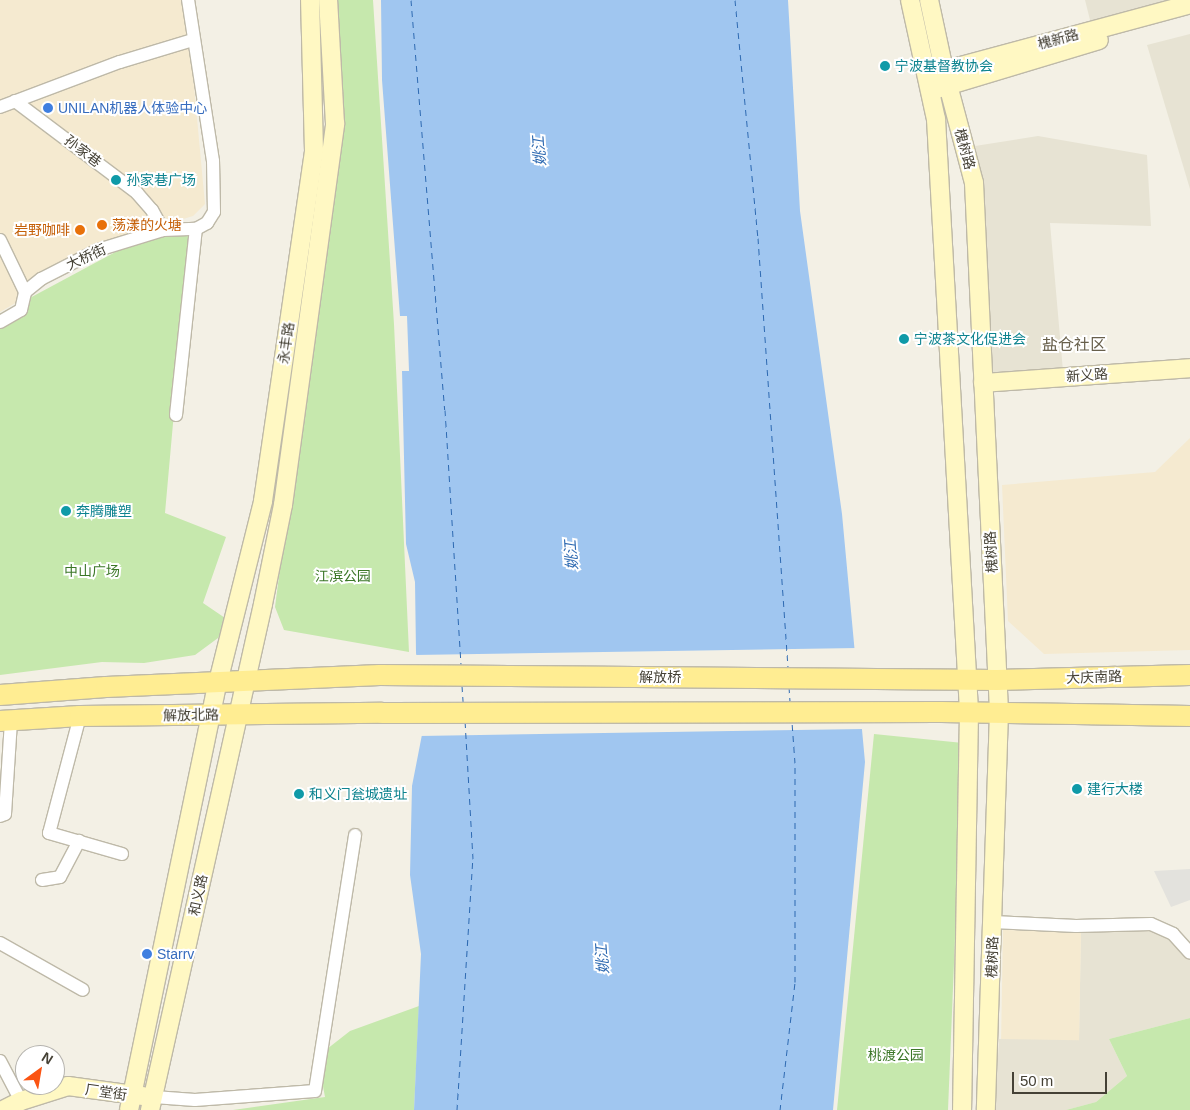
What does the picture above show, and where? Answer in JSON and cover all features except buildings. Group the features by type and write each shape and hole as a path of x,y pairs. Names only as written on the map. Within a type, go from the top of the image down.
{"main road":[{"name":"永丰路","path":"218,682 263,501 314,152 310,0"},
{"name":"永丰路","path":"246,680 283,505 335,124 328,0"},
{"name":"槐树路","path":"910,0 930,92 937,138 969,712 962,1110"},
{"name":"槐树路","path":"929,0 946,78 974,183 999,712 986,1110"},
{"name":"槐新路","path":"930,92 946,78 1190,4"},
{"name":"槐新路","path":"926,75 946,78 1190,13"},
{"name":"新义路","path":"983,383 1190,368"},
{"name":"大庆南路","path":"967,680 1190,675"},
{"name":"解放桥","path":"246,680 380,676 967,680"},
{"path":"0,695 246,680"},
{"name":"和义路","path":"152,1103 246,680"},
{"name":"和义路","path":"131,1103 218,682"},
{"path":"969,712 1190,716"},
{"name":"解放北路","path":"6,720 80,716 238,714 969,712"},
{"name":"厂堂街","path":"3,1110 21,1101 68,1086 131,1103 152,1103"}],"street":[{"path":"176,415 196,229 207,223 214,212 213,161 188,0"},
{"path":"0,107 120,62 193,40"},
{"name":"孙家巷","path":"15,101 137,193 155,215 163,230"},
{"name":"大桥街","path":"0,322 21,310 25,292 41,279 98,250 163,230 196,229"},
{"path":"0,240 25,292"},
{"path":"80,716 49,832 122,854"},
{"path":"0,816 5,814 6,720"},
{"path":"152,1103 315,1091 355,835"},
{"path":"42,880 60,877 79,841"},
{"path":"993,922 1076,926 1151,924 1173,934 1190,953"},
{"path":"0,943 83,990"},
{"path":"0,1061 21,1101"}],"shaded area":[{"path":"0,0 186,0 205,204 193,216 108,242 54,267 19,301 0,312"},
{"path":"1085,0 1179,0 1091,24"},
{"path":"1190,34 1190,189 1147,45"},
{"path":"1038,136 1147,155 1151,226 1050,223 1063,371 989,376 975,146"},
{"path":"1190,438 1190,650 1044,654 1008,621 1002,485 1155,472"},
{"path":"1190,869 1190,900 1171,907 1154,871"},
{"path":"1003,930 1081,931 1079,1040 1001,1039"},
{"path":"1146,930 1170,936 1190,958 1190,1018 1109,1039 1127,1076 1096,1102 1066,1110 995,1110 999,1039 1079,1037 1081,931"}],"green space":[{"name":"江滨公园","path":"329,0 373,0 394,324 409,652 284,630 275,607 335,144"},
{"name":"中山广场","path":"190,233 165,513 226,537 203,603 228,620 218,638 195,655 144,663 102,662 0,675 0,314 134,242"},
{"name":"桃渡公园","path":"874,734 963,743 948,1110 837,1110"},
{"path":"419,1006 414,1110 233,1110 325,1097 320,1070 327,1049 350,1031"},
{"path":"1190,1018 1190,1110 1066,1110 1096,1102 1127,1076 1109,1039"}],"water":[{"name":"姚江","path":"381,0 788,0 800,211 842,514 865,762 833,1110 414,1110 421,954 410,875 412,786 426,714 416,653 415,582 406,544 402,371 409,371 407,316 400,316 382,80"}],"pier":[{"path":"857,648 864,729 419,736 424,714 414,655"}],"ferry route":[{"path":"411,0 445,410 461,667"},
{"path":"735,0 758,238 788,668"},
{"path":"462,686 463,702"},
{"path":"789,687 790,703"},
{"path":"457,1110 473,859 465,721"},
{"path":"780,1110 795,982 795,763 792,722"}],"place":[{"name":"宁波基督教协会","path":"885,66"},
{"name":"UNILAN机器人体验中心","path":"48,108"},
{"name":"孙家巷广场","path":"116,180"},
{"name":"荡漾的火塘","path":"102,225"},
{"name":"岩野咖啡","path":"80,230"},
{"name":"宁波茶文化促进会","path":"904,339"},
{"name":"奔腾雕塑","path":"66,511"},
{"name":"建行大楼","path":"1077,789"},
{"name":"和义门瓮城遗址","path":"299,794"},
{"name":"Starrv","path":"147,954"}],"district":[{"name":"盐仓社区","path":"1074,345"}]}
